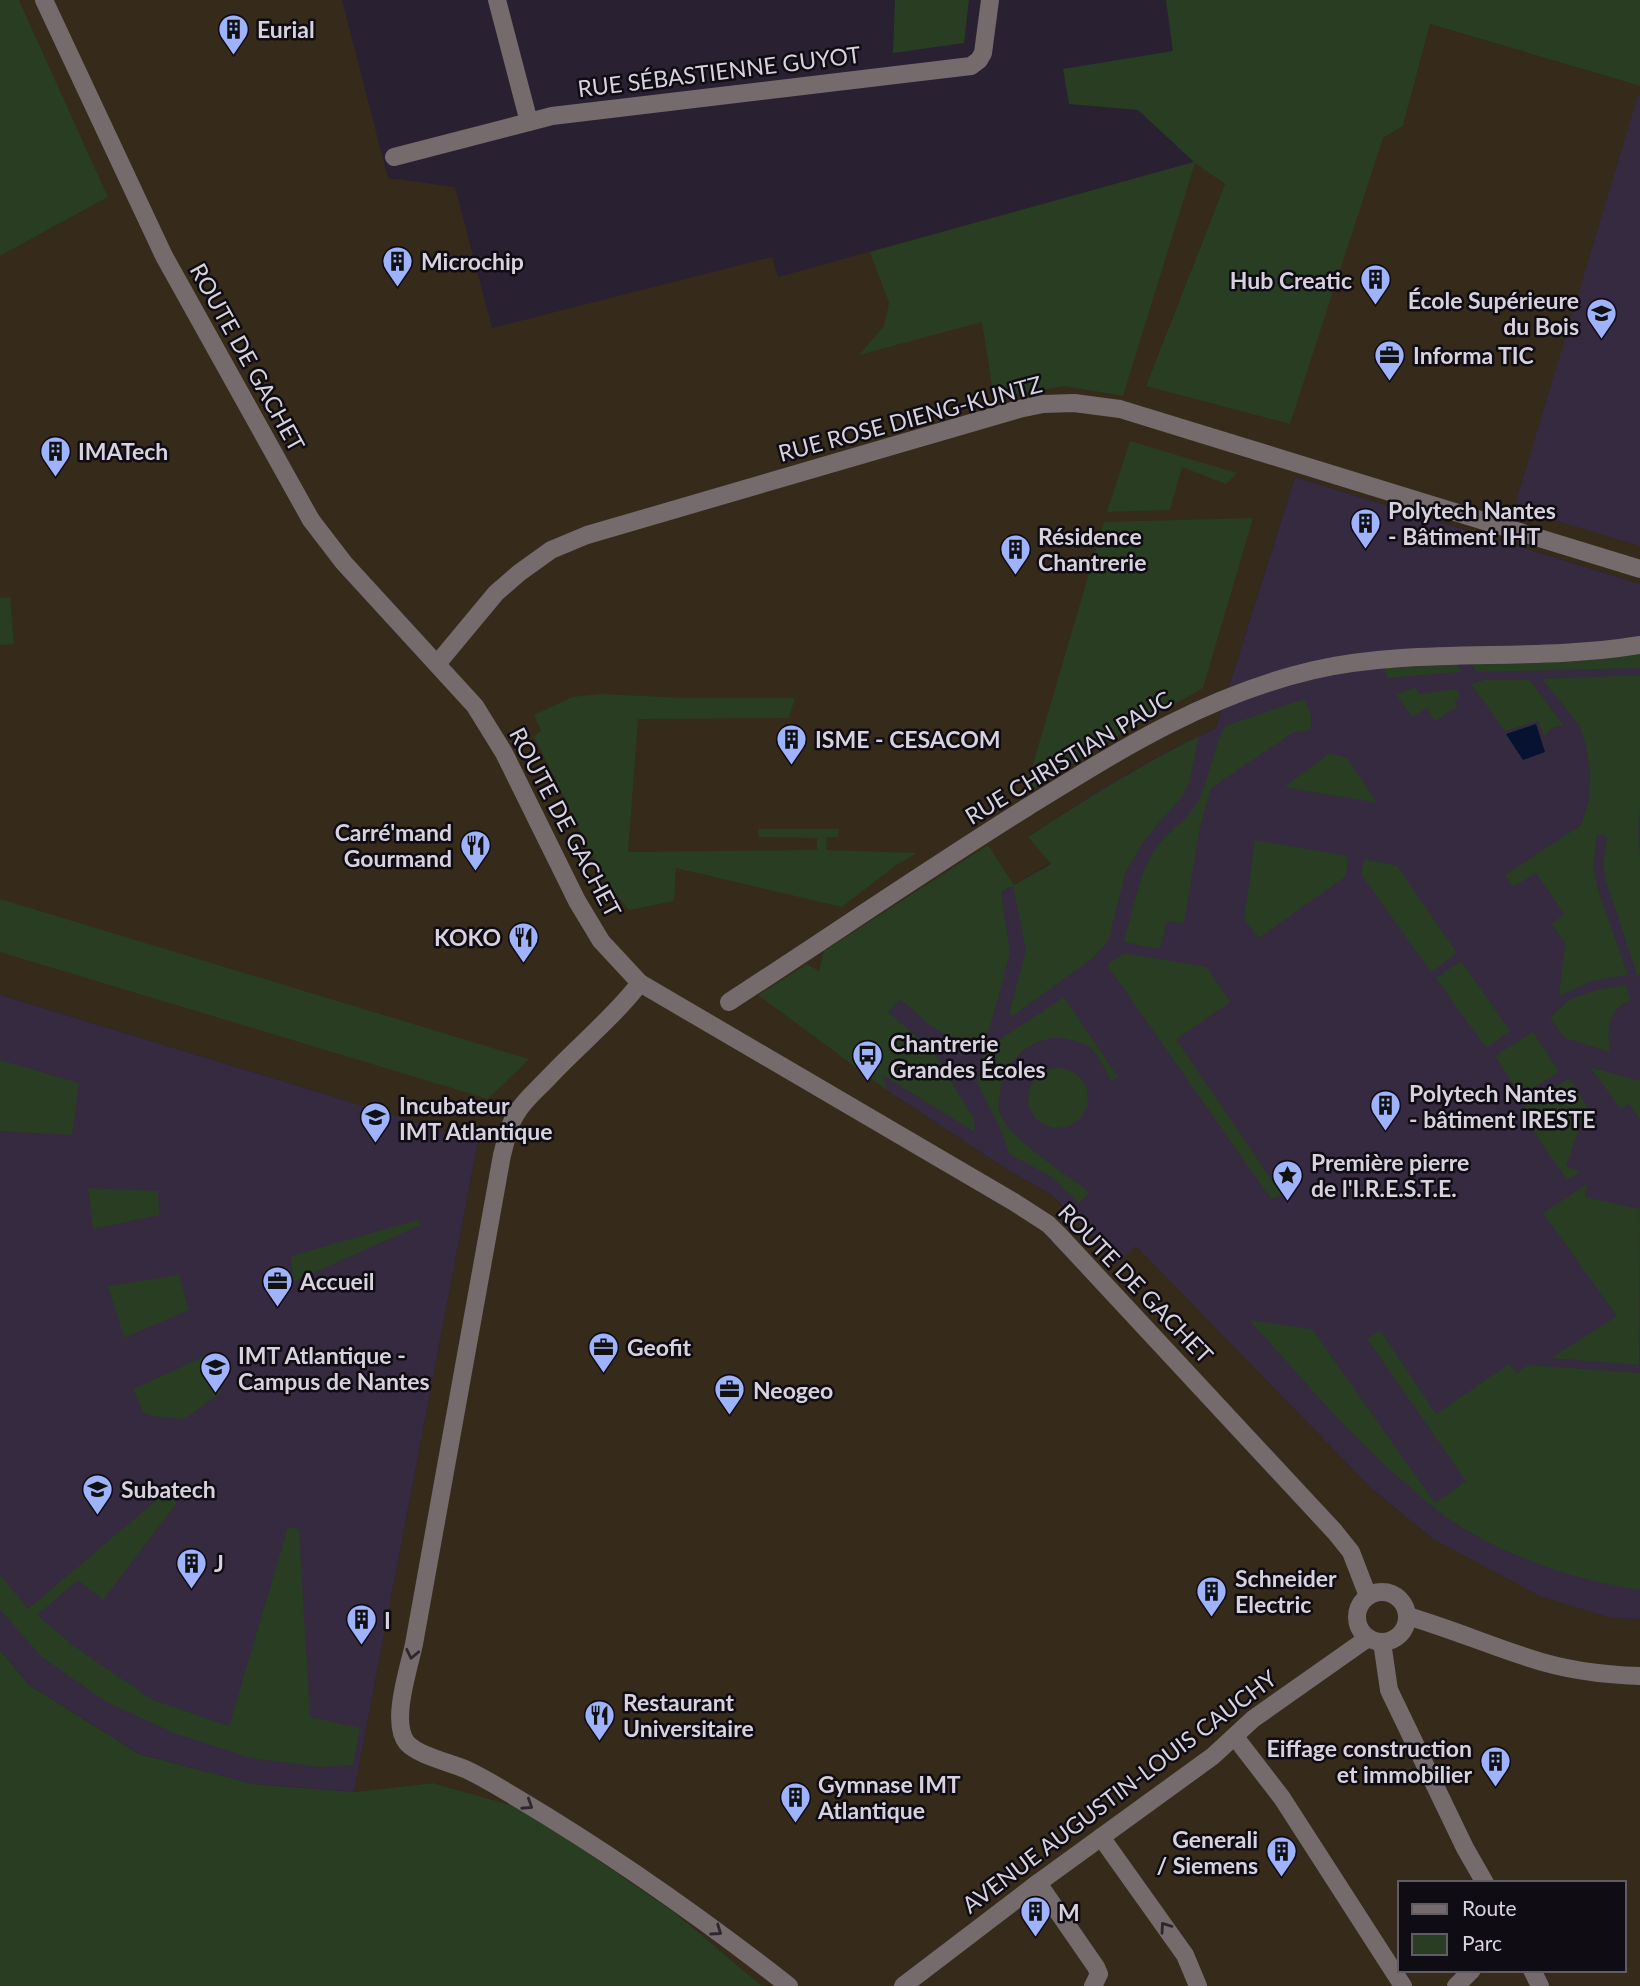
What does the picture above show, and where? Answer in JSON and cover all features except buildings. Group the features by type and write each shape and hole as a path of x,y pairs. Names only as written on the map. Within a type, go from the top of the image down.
{"street":[{"name":"ROUTE DE GACHET","path":"44,0 164,256 311,520 353,574 475,706 516,777 577,901 601,941 640,983 1048,1224 1139,1318 1335,1532 1351,1552 1368,1595"},
{"path":"497,0 529,122"},
{"name":"RUE SÉBASTIENNE GUYOT","path":"394,157 552,116 971,66 983,53 990,0"},
{"name":"RUE ROSE DIENG-KUNTZ","path":"437,664 496,593 551,550 587,535 954,427 1043,404 1074,403 1132,412 1640,569"},
{"name":"RUE CHRISTIAN PAUC","path":"729,1002 992,829 1119,750 1209,705 1269,682 1316,670 1378,661 1457,655 1583,651 1640,645"},
{"path":"640,983 602,1027 532,1094 510,1124 502,1155 400,1718 403,1735 416,1749 468,1770 517,1798 646,1881 789,1986"},
{"path":"1382,1592 1392,1594 1403,1603 1407,1616 1405,1627 1399,1636 1389,1641 1375,1640 1360,1630 1356,1619 1358,1607 1368,1595 1382,1592"},
{"path":"1407,1616 1559,1666 1616,1676 1640,1676"},
{"path":"1375,1640 1389,1690 1465,1848 1484,1881"},
{"name":"AVENUE AUGUSTIN-LOUIS CAUCHY","path":"903,1986 1038,1883 1213,1756 1253,1719 1375,1640"},
{"path":"1235,1737 1282,1798 1403,1986"},
{"path":"1101,1837 1185,1955 1198,1986"},
{"path":"1038,1883 1096,1966 1099,1974 1093,1986"},
{"path":"1456,1986 1470,1972"}],"shaded area":[{"path":"19,0 342,0 388,178 455,187 492,328 772,257 778,277 1195,162 1225,184 1146,386 1383,138 1403,126 1430,24 1640,86 1640,584 1295,477 1216,728 1159,756 1029,836 1051,863 983,903 877,1067 888,1091 1008,1170 1053,1196 1117,1264 1136,1245 1372,1489 1433,1539 1612,1618 1640,1619 1640,1986 762,1986 674,1912 522,1808 433,1783 354,1792 478,1141 0,995 0,256 108,197"},
{"name":"École Supérieure du Bois","path":"1638,95 1640,96 1640,546 1514,508"},
{"path":"1295,477 1640,584 1640,1619 1612,1618 1540,1596 1433,1539 1372,1489 1136,1246 1117,1264 1053,1196 1008,1170 888,1091 877,1067 888,1012 983,903 1051,864 1028,837 1102,789 1159,756 1216,728"},
{"name":"IMT Atlantique - Campus de Nantes","path":"0,995 478,1141 354,1792 254,1784 139,1754 29,1685 0,1650"}],"green space":[{"path":"0,0 19,0 108,197 0,256"},
{"path":"895,0 969,0 964,43 893,53"},
{"path":"1166,0 1640,0 1640,86 1430,24 1403,126 1383,138 1290,424 1146,386 1225,184 1195,163 1123,396 1065,386 994,398 982,322 859,355 884,326 889,303 870,252 1194,162 1138,110 1069,104 1063,69 1173,51"},
{"path":"1130,441 1237,473 1226,484 1182,467 1170,510 1107,512"},
{"path":"1253,518 1203,688 1087,753 1024,795 1104,522"},
{"path":"10,597 14,644 0,645 0,598"},
{"path":"1640,652 1640,668 1477,672 1467,659"},
{"path":"1453,660 1462,672 1386,678 1385,664"},
{"path":"1640,675 1640,975 1637,975 1605,878 1603,864 1607,837 1597,833 1593,868 1628,975 1594,980 1559,996 1565,943 1552,924 1564,914 1536,873 1513,887 1505,875 1581,825 1589,800 1590,774 1580,726 1542,679"},
{"path":"1484,680 1530,680 1564,726 1552,728 1544,737 1538,721 1505,731 1471,684"},
{"path":"1415,687 1419,694 1457,689 1460,698 1454,701 1458,706 1435,721 1427,708 1412,717 1396,694"},
{"path":"602,694 687,698 795,698 789,718 638,719 628,852 817,850 817,838 759,837 758,829 839,829 838,837 827,837 826,850 917,853 895,866 842,907 676,868 674,901 629,910 605,882 534,736 541,731 534,715 572,697"},
{"path":"1304,699 1310,714 1310,730 1294,732 1211,788 1200,826 1184,923 1167,921 1160,949 1124,942 1137,892 1151,856 1196,804 1225,726"},
{"path":"1199,736 1189,782 1181,798 1144,841 1126,871 1108,941 1094,957 1011,1017 1009,1014 1026,950 1013,886 1001,892 1010,953 989,1031 975,1039 954,1038 925,1021 900,999 888,1012 932,1050 974,1119 975,1132 882,1075 888,1091 758,995 807,964 819,971 824,951 988,845 1014,885 1051,864 1028,837 1112,784"},
{"path":"1330,753 1347,758 1377,803 1284,787"},
{"path":"1255,840 1348,856 1346,876 1259,938 1244,919"},
{"path":"1364,859 1397,866 1457,953 1431,972 1361,874"},
{"path":"0,899 529,1059 488,1099 0,952"},
{"path":"1124,953 1206,967 1231,1002 1176,1039 1282,1195 1271,1199 1107,965"},
{"path":"1461,961 1510,1031 1486,1048 1436,978"},
{"path":"1626,985 1630,1000 1617,1010 1610,1022 1610,1052 1565,1038 1550,1018 1569,1000 1596,990"},
{"path":"1064,997 1118,1077 1111,1081 1098,1057 1087,1045 1059,1038 1046,1039 1024,1050 1014,1059 1002,1082 999,1108 1004,1121 1025,1144 1090,1193 1079,1203 1050,1176 1009,1154 1001,1130 977,1082 984,1050"},
{"path":"1533,1032 1559,1072 1521,1096 1495,1056"},
{"path":"0,1060 79,1083 72,1135 0,1131"},
{"path":"1590,1067 1640,1081 1640,1120 1629,1104 1621,1109"},
{"path":"1058,1068 1075,1073 1083,1081 1088,1098 1083,1115 1075,1123 1058,1128 1041,1123 1033,1115 1028,1098 1033,1081 1041,1073"},
{"path":"1570,1078 1597,1123 1583,1118 1566,1166 1581,1172 1567,1180 1519,1110"},
{"path":"1587,1184 1585,1197 1640,1209 1639,1365 1551,1358 1617,1316 1543,1213"},
{"path":"88,1188 158,1191 159,1215 93,1229"},
{"path":"417,1220 421,1225 293,1282 291,1256"},
{"path":"179,1275 189,1310 124,1338 108,1286"},
{"path":"1249,1320 1312,1329 1435,1503 1466,1481 1367,1339 1380,1330 1436,1414 1509,1364 1517,1373 1528,1365 1640,1373 1640,1590 1593,1581 1548,1568 1504,1550 1454,1523 1368,1449"},
{"path":"210,1354 214,1360 206,1365 222,1392 184,1419 153,1416 143,1412 133,1389"},
{"path":"165,1493 177,1503 103,1600 78,1580 37,1615 75,1647 153,1700 229,1726 288,1527 299,1529 310,1717 360,1728 353,1765 321,1767 251,1758 174,1733 106,1702 42,1657 0,1610 0,1575 28,1609"},
{"path":"0,1650 29,1685 139,1754 254,1784 354,1792 433,1783 522,1808 674,1912 762,1986 0,1986"}],"water":[{"path":"1536,724 1545,752 1523,760 1506,734"}],"place":[{"name":"Eurial","path":"234,56"},
{"name":"Microchip","path":"398,288"},
{"name":"Hub Creatic","path":"1375,307"},
{"name":"École Supérieure du Bois","path":"1602,340"},
{"name":"Informa TIC","path":"1390,382"},
{"name":"IMATech","path":"55,478"},
{"name":"Polytech Nantes - Bâtiment IHT","path":"1365,550"},
{"name":"Résidence Chantrerie","path":"1015,576"},
{"name":"ISME - CESACOM","path":"792,766"},
{"name":"Carré'mand Gourmand","path":"475,872"},
{"name":"KOKO","path":"524,964"},
{"name":"Chantrerie Grandes Écoles","path":"867,1083"},
{"name":"Polytech Nantes - bâtiment IRESTE","path":"1386,1133"},
{"name":"Incubateur IMT Atlantique","path":"376,1145"},
{"name":"Première pierre de l'I.R.E.S.T.E.","path":"1288,1202"},
{"name":"Accueil","path":"277,1308"},
{"name":"Geofit","path":"604,1374"},
{"name":"IMT Atlantique - Campus de Nantes","path":"215,1395"},
{"name":"Neogeo","path":"730,1417"},
{"name":"Subatech","path":"98,1516"},
{"name":"J","path":"191,1590"},
{"name":"Schneider Electric","path":"1212,1618"},
{"name":"I","path":"361,1647"},
{"name":"Restaurant Universitaire","path":"600,1742"},
{"name":"Eiffage construction et immobilier","path":"1495,1788"},
{"name":"Gymnase IMT Atlantique","path":"795,1824"},
{"name":"Generali / Siemens","path":"1281,1879"},
{"name":"M","path":"1035,1939"}]}
